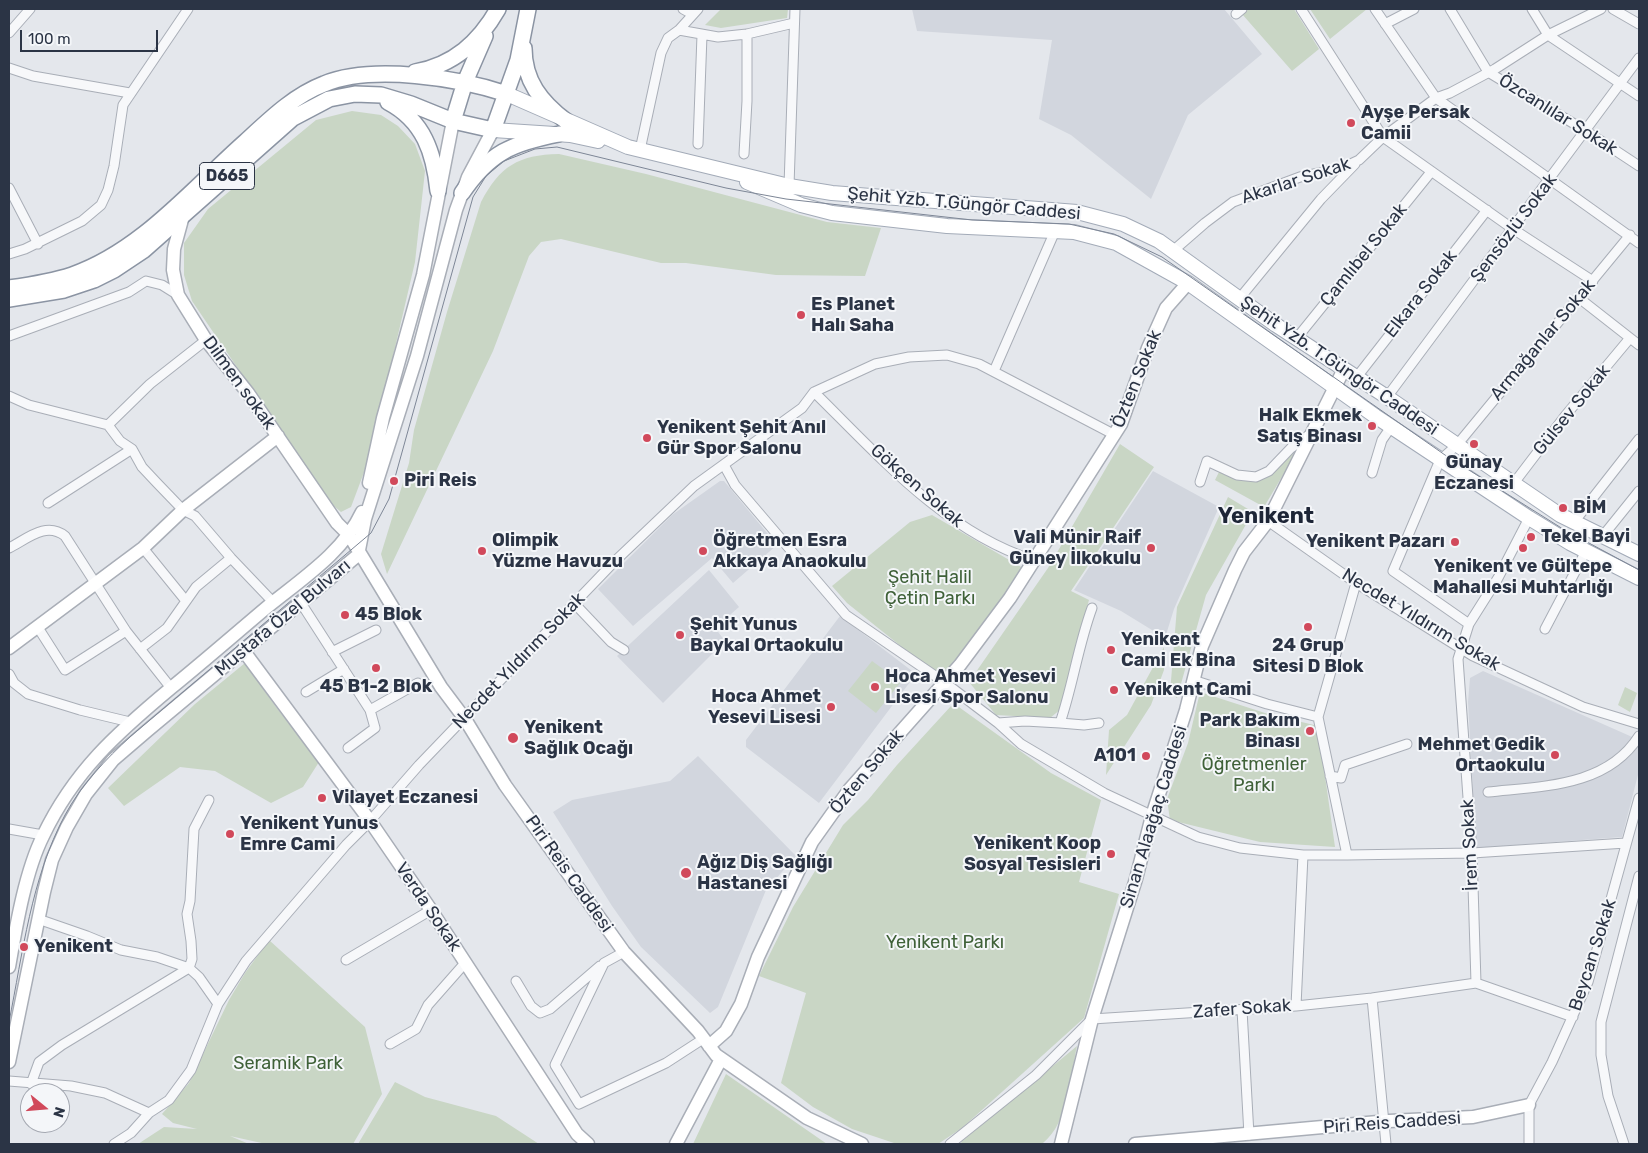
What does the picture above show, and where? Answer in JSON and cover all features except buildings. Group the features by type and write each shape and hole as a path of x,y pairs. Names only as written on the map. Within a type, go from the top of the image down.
{"highway":[{"path":"396,75 438,66 463,53 481,36 498,9"},
{"path":"453,121 465,82 498,9"},
{"path":"493,130 507,94 524,36 528,9"},
{"path":"462,193 484,165 500,152 562,127 531,84 524,56 524,36"},
{"name":"D665","path":"9,288 73,274 110,257 159,221 272,118 312,89 340,79 374,75 396,75"},
{"path":"396,75 465,82 507,94"},
{"path":"355,94 388,102 414,121 421,130 432,155 438,191"},
{"name":"D665","path":"9,299 64,290 94,280 144,250 293,118 323,102 355,94 389,97 453,121 493,130"}],"main road":[{"name":"Şehit Yzb. T.Güngör Caddesi","path":"507,94 562,127 634,149 789,186 832,193 1076,212 1100,217 1137,230 1174,250 1296,339 1387,397 1574,522 1639,554"},
{"name":"Mustafa Özel Bulvarı","path":"9,967 11,944 34,857 43,836 72,786 92,758 130,722 318,566 348,535 363,508 383,418 423,275 453,121"},
{"path":"493,130 514,133 562,127"},
{"name":"Mustafa Özel Bulvarı","path":"9,1062 52,860 66,827 86,794 113,760 358,555 365,519 417,356 462,193 493,130"},
{"name":"Şehit Yzb. T.Güngör Caddesi","path":"714,167 801,205 832,213 947,226 1055,231 1090,235 1116,242 1188,283 1391,427 1529,518 1586,552 1639,578"},
{"name":"Dilmen sokak","path":"183,216 174,249 173,263 178,296 206,340 278,436 337,523 348,535"},
{"name":"Özten Sokak","path":"706,1042 726,1031 741,1004 758,957 786,896 812,842 829,816 960,665 1010,598 1032,560 1063,517 1115,435 1128,406 1148,348 1166,308 1188,283"},
{"name":"Sinan Alaağaç Caddesi","path":"1061,1144 1092,1019 1136,880 1152,816 1186,710 1202,646 1224,592 1244,552 1268,521 1344,369"},
{"path":"9,648 96,585 143,548 183,510 278,436"},
{"name":"Piri Reis Caddesi","path":"348,535 358,555 441,687 465,719 505,785 624,952 721,1059 807,1118 862,1144"},
{"name":"Verda Sokak","path":"243,650 370,821 431,910 577,1134 588,1144"},
{"path":"676,1144 721,1059"},
{"name":"Piri Reis Caddesi","path":"1135,1144 1206,1141 1383,1122 1473,1117 1529,1105"}],"street":[{"path":"9,33 30,9"},
{"path":"9,254 38,244 82,221 100,205 108,190 114,166 124,105 130,93 188,9"},
{"path":"634,149 668,38 679,30 695,12 683,9"},
{"path":"789,186 795,9"},
{"path":"1301,9 1383,137 1513,229 1593,281"},
{"path":"1375,9 1436,98 1639,243"},
{"path":"1385,24 1414,9"},
{"name":"Özcanlılar Sokak","path":"1450,9 1488,72 1586,131 1639,166"},
{"path":"1532,9 1548,35 1639,96"},
{"name":"Akarlar Sokak","path":"1174,250 1205,222 1233,202 1300,177 1342,168 1359,160 1383,137 1436,98 1450,93 1488,72 1585,12 1602,9"},
{"path":"1613,9 1639,24"},
{"path":"679,30 718,37 747,34 794,23"},
{"path":"744,154 747,101 747,34"},
{"path":"698,144 702,35"},
{"name":"Şensözlü Sokak","path":"1387,397 1639,58"},
{"path":"9,68 33,76 130,93"},
{"path":"1240,299 1321,199 1359,160"},
{"name":"Çamlıbel Sokak","path":"1296,339 1431,172"},
{"path":"9,188 38,244"},
{"name":"Elkara Sokak","path":"1356,378 1487,210"},
{"path":"994,371 1055,231"},
{"name":"Armağanlar Sokak","path":"1440,460 1457,445 1630,235"},
{"path":"9,336 129,292 146,281 162,285 178,296"},
{"path":"1579,298 1639,345"},
{"name":"Gülsev Sokak","path":"1514,483 1565,416 1630,338"},
{"path":"108,425 150,384 206,340"},
{"name":"Necdet Yıldırım Sokak","path":"114,1144 131,1133 149,1113 169,1100 191,1070 218,1004 246,961 279,920 419,765 574,603 694,486 802,408 814,392 875,364 909,357 947,355 968,359 994,371 1115,435"},
{"name":"Gökçen Sokak","path":"814,392 936,507 972,534 1014,554 1032,560"},
{"path":"9,396 29,405 108,425 120,441 132,449 142,467 183,510 195,516 231,558 273,602"},
{"path":"1372,473 1382,440 1391,427"},
{"path":"1200,482 1207,461 1237,475 1256,477 1268,471 1311,433"},
{"path":"1574,522 1639,439"},
{"path":"48,503 132,449"},
{"path":"1440,460 1393,571 1469,624"},
{"path":"724,465 735,485 846,615 944,682 998,723 1021,744 1104,793 1198,837 1240,848 1304,854 1346,855 1472,853 1626,843"},
{"path":"1602,537 1639,491"},
{"name":"İrem Sokak","path":"1476,983 1472,853 1458,659 1469,624 1498,578 1529,518"},
{"name":"Necdet Yıldırım Sokak","path":"1268,521 1356,583 1462,648 1583,707 1639,724"},
{"path":"9,548 46,529 58,531 65,536 126,631 171,688"},
{"path":"143,548 186,601"},
{"path":"1545,629 1586,552"},
{"path":"140,649 167,628 178,616 196,587 231,558"},
{"path":"1346,855 1318,717 1356,583"},
{"path":"574,603 611,642 624,650"},
{"path":"301,604 370,710 375,728 348,748"},
{"path":"1060,723 1076,666 1080,640 1092,608"},
{"path":"37,626 65,670 126,631"},
{"path":"332,652 376,630"},
{"path":"306,692 344,670"},
{"path":"9,674 14,683 28,694 80,710 130,722"},
{"path":"1193,680 1266,704 1318,717"},
{"path":"370,710 418,683"},
{"path":"998,723 1025,721 1084,725 1098,723"},
{"path":"1488,792 1560,784 1589,776 1612,765 1630,750 1639,736"},
{"path":"1330,776 1341,778 1345,765 1407,744"},
{"name":"Beycan Sokak","path":"1529,1105 1573,1016 1591,973 1639,798"},
{"path":"31,1083 38,1062 62,1045 189,968 192,959 187,914 190,901 190,872 194,829 209,800"},
{"path":"9,829 43,836"},
{"path":"1296,1006 1304,854"},
{"path":"1624,1144 1608,1096 1601,1055 1601,1022 1622,934 1639,876"},
{"path":"346,960 431,910"},
{"path":"38,919 121,950 157,957 189,968 199,977 218,1004"},
{"path":"516,981 530,1006 540,1013 550,1009 604,963 624,952"},
{"path":"390,1044 416,1029 428,1006 465,963"},
{"path":"604,963 555,1065 580,1104 706,1042"},
{"name":"Zafer Sokak","path":"1092,1019 1296,1006 1372,998 1476,983 1573,1016"},
{"path":"1372,998 1386,1144"},
{"path":"1242,1010 1250,1135"},
{"path":"950,1144 1036,1074 1092,1019"},
{"path":"9,1081 24,1083"},
{"path":"70,1086 105,1093 149,1113"},
{"path":"1529,1105 1529,1144"}],"shaded area":[{"path":"912,9 1224,9 1262,54 1188,115 1151,199 1071,135 1039,119 1052,40 917,31"},
{"name":"Vali Münir Raif Güney İlkokulu","path":"1153,471 1219,507 1174,609 1165,638 1121,611 1074,590"},
{"name":"Öğretmen Esra Akkaya Anaokulu","path":"720,481 724,481 777,545 733,583 712,558 633,626 598,589 672,515"},
{"name":"Şehit Yunus Baykal Ortaokulu","path":"709,570 739,607 715,628 725,641 663,703 617,656"},
{"name":"Hoca Ahmet Yesevi Lisesi","path":"840,616 916,674 819,803 746,747 746,740"},
{"name":"Mehmet Gedik Ortaokulu","path":"1483,671 1639,740 1639,771 1622,837 1476,848 1468,702 1470,678"},
{"name":"Ağız Diş Sağlığı Hastanesi","path":"698,756 796,856 766,890 718,1007 710,1013 641,947 612,906 553,812 572,800 670,781"}],"green space":[{"path":"721,9 788,9 787,18 721,28 705,25"},
{"path":"1249,9 1294,9 1319,49 1292,71 1242,14"},
{"path":"1310,9 1367,9 1330,39"},
{"path":"352,111 381,115 398,126 415,144 425,171 415,262 369,459 351,507 341,512 328,501 192,301 184,275 184,243 208,209 316,120"},
{"path":"559,154 646,174 827,222 881,228 865,276 776,275 686,263 661,263 561,239 541,242 529,256 493,351 387,574 381,554 409,463 414,430 447,312 481,202 495,179 512,165 532,157"},
{"path":"1302,443 1264,507 1215,480 1220,470 1254,482 1278,466"},
{"path":"1120,444 1154,467 1071,591 1089,600 1076,646 1075,666 1061,709 1050,718 996,715 969,682 1048,568"},
{"path":"1228,497 1253,512 1206,595 1177,698 1170,693 1177,607"},
{"name":"Şehit Halil Çetin Parkı","path":"932,515 1023,568 955,666 940,672 928,668 847,603 832,586 910,522"},
{"path":"1164,647 1164,670 1151,705 1106,775 1109,730 1127,715"},
{"name":"Hoca Ahmet Yesevi Lisesi Spor Salonu","path":"872,661 901,682 876,713 848,691"},
{"path":"245,663 276,707 319,762 303,787 271,803 215,771 180,767 124,806 108,788 195,704"},
{"path":"1625,687 1637,693 1630,712 1618,705"},
{"name":"Öğretmenler Parkı","path":"1200,692 1265,713 1318,726 1335,847 1260,842 1170,820 1167,799 1188,743"},
{"name":"Yenikent Parkı","path":"956,705 1051,773 1101,800 1079,882 1119,894 1084,1018 962,1128 938,1144 897,1144 852,1129 813,1107 781,1083 806,993 759,976 793,907 843,825 868,800 951,706"},
{"name":"Seramik Park","path":"269,940 365,1027 382,1094 353,1144 266,1144 230,1136 249,1144 138,1144 164,1127 197,1129 173,1123 162,1114 189,1083 229,1000 245,973"},
{"path":"1077,1046 1063,1111 1052,1134 1043,1143 962,1144 961,1142"},
{"path":"726,1074 827,1144 693,1144"},
{"path":"395,1082 425,1097 496,1116 539,1144 358,1144"}],"tram line":[{"path":"9,1022 36,890 53,839 71,804 95,773 131,736 371,533 389,499 473,197 486,176 504,161 535,149 557,147 726,188 786,199 972,220 1069,224 1114,234 1162,257 1445,455 1563,529 1639,570"}],"place":[{"name":"Ayşe Persak Camii","path":"1351,123"},
{"name":"Es Planet Halı Saha","path":"801,315"},
{"name":"Halk Ekmek Satış Binası","path":"1372,426"},
{"name":"Yenikent Şehit Anıl Gür Spor Salonu","path":"647,438"},
{"name":"Günay Eczanesi","path":"1474,444"},
{"name":"Piri Reis","path":"394,481"},
{"name":"BİM","path":"1563,508"},
{"name":"Tekel Bayi","path":"1531,537"},
{"name":"Yenikent Pazarı","path":"1455,542"},
{"name":"Vali Münir Raif Güney İlkokulu","path":"1151,548"},
{"name":"Yenikent ve Gültepe Mahallesi Muhtarlığı","path":"1523,548"},
{"name":"Olimpik Yüzme Havuzu","path":"482,551"},
{"name":"Öğretmen Esra Akkaya Anaokulu","path":"703,551"},
{"name":"45 Blok","path":"345,615"},
{"name":"24 Grup Sitesi D Blok","path":"1308,627"},
{"name":"Şehit Yunus Baykal Ortaokulu","path":"680,635"},
{"name":"Yenikent Cami Ek Bina","path":"1111,650"},
{"name":"45 B1-2 Blok","path":"376,668"},
{"name":"Hoca Ahmet Yesevi Lisesi Spor Salonu","path":"875,687"},
{"name":"Yenikent Cami","path":"1114,690"},
{"name":"Hoca Ahmet Yesevi Lisesi","path":"831,707"},
{"name":"Park Bakım Binası","path":"1310,731"},
{"name":"Yenikent Sağlık Ocağı","path":"513,738"},
{"name":"Mehmet Gedik Ortaokulu","path":"1555,755"},
{"name":"A101","path":"1146,756"},
{"name":"Vilayet Eczanesi","path":"322,798"},
{"name":"Yenikent Yunus Emre Cami","path":"230,834"},
{"name":"Yenikent Koop Sosyal Tesisleri","path":"1111,854"},
{"name":"Ağız Diş Sağlığı Hastanesi","path":"686,873"},
{"name":"Yenikent","path":"24,947"}],"district":[{"name":"Yenikent","path":"1266,517"}]}
